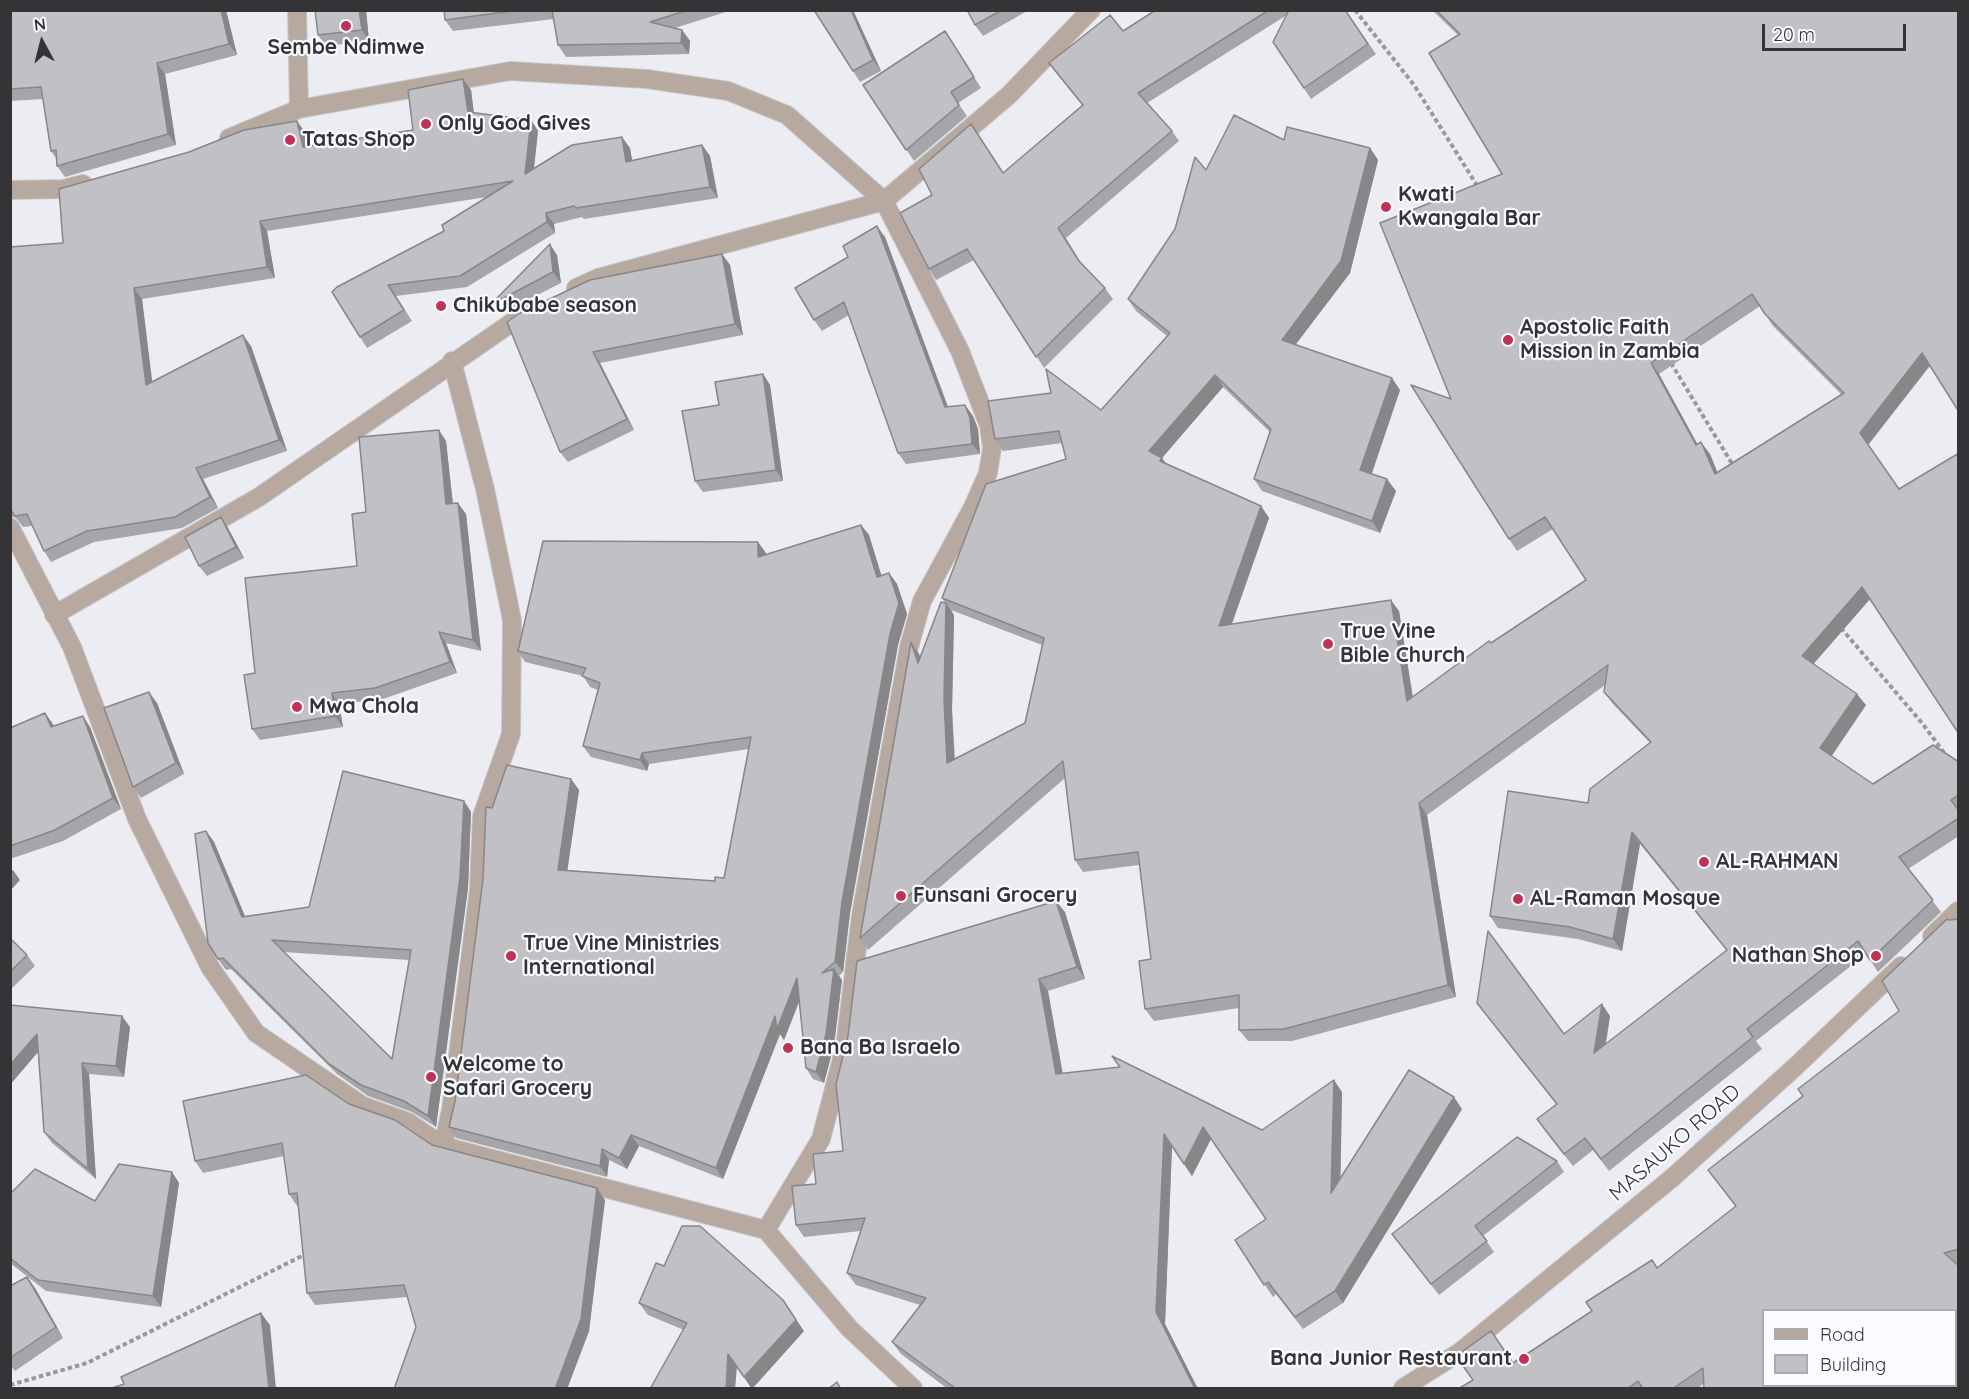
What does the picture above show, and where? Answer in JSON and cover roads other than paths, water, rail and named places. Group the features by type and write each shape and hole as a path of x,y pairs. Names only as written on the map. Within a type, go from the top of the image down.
{"street":[{"path":"297,10 299,109"},
{"path":"560,296 598,278 884,201 1009,95 1091,10"},
{"path":"215,144 299,109 510,70 647,79 728,91 787,115 884,201 960,351 989,426 992,448 988,472 973,507 922,601 909,647 861,915 845,1047 821,1139 766,1230"},
{"path":"10,190 64,189 97,180"},
{"path":"54,615 259,497 452,361 522,314 541,305"},
{"path":"443,1146 452,1110 479,889 482,816 511,734 512,620 484,489 452,361"},
{"path":"10,527 72,647 137,819 210,968 256,1034 363,1106 408,1122 443,1146 766,1230 849,1328 913,1389"},
{"name":"MASAUKO ROAD","path":"1403,1389 1460,1352 1672,1178 1795,1067 1959,910"}],"place":[{"name":"Sembe Ndimwe","path":"346,26"},
{"name":"Only God Gives","path":"426,124"},
{"name":"Tatas Shop","path":"290,140"},
{"name":"Kwati Kwangala Bar","path":"1386,207"},
{"name":"Chikubabe season","path":"441,306"},
{"name":"Apostolic Faith Mission in Zambia","path":"1508,340"},
{"name":"True Vine Bible Church","path":"1328,644"},
{"name":"Mwa Chola","path":"297,707"},
{"name":"AL-RAHMAN","path":"1704,862"},
{"name":"Funsani Grocery","path":"901,896"},
{"name":"AL-Raman Mosque","path":"1518,899"},
{"name":"True Vine Ministries International","path":"511,956"},
{"name":"Nathan Shop","path":"1876,956"},
{"name":"Bana Ba Israelo","path":"788,1048"},
{"name":"Welcome to Safari Grocery","path":"431,1077"},
{"name":"Bana Junior Restaurant","path":"1524,1359"}]}
